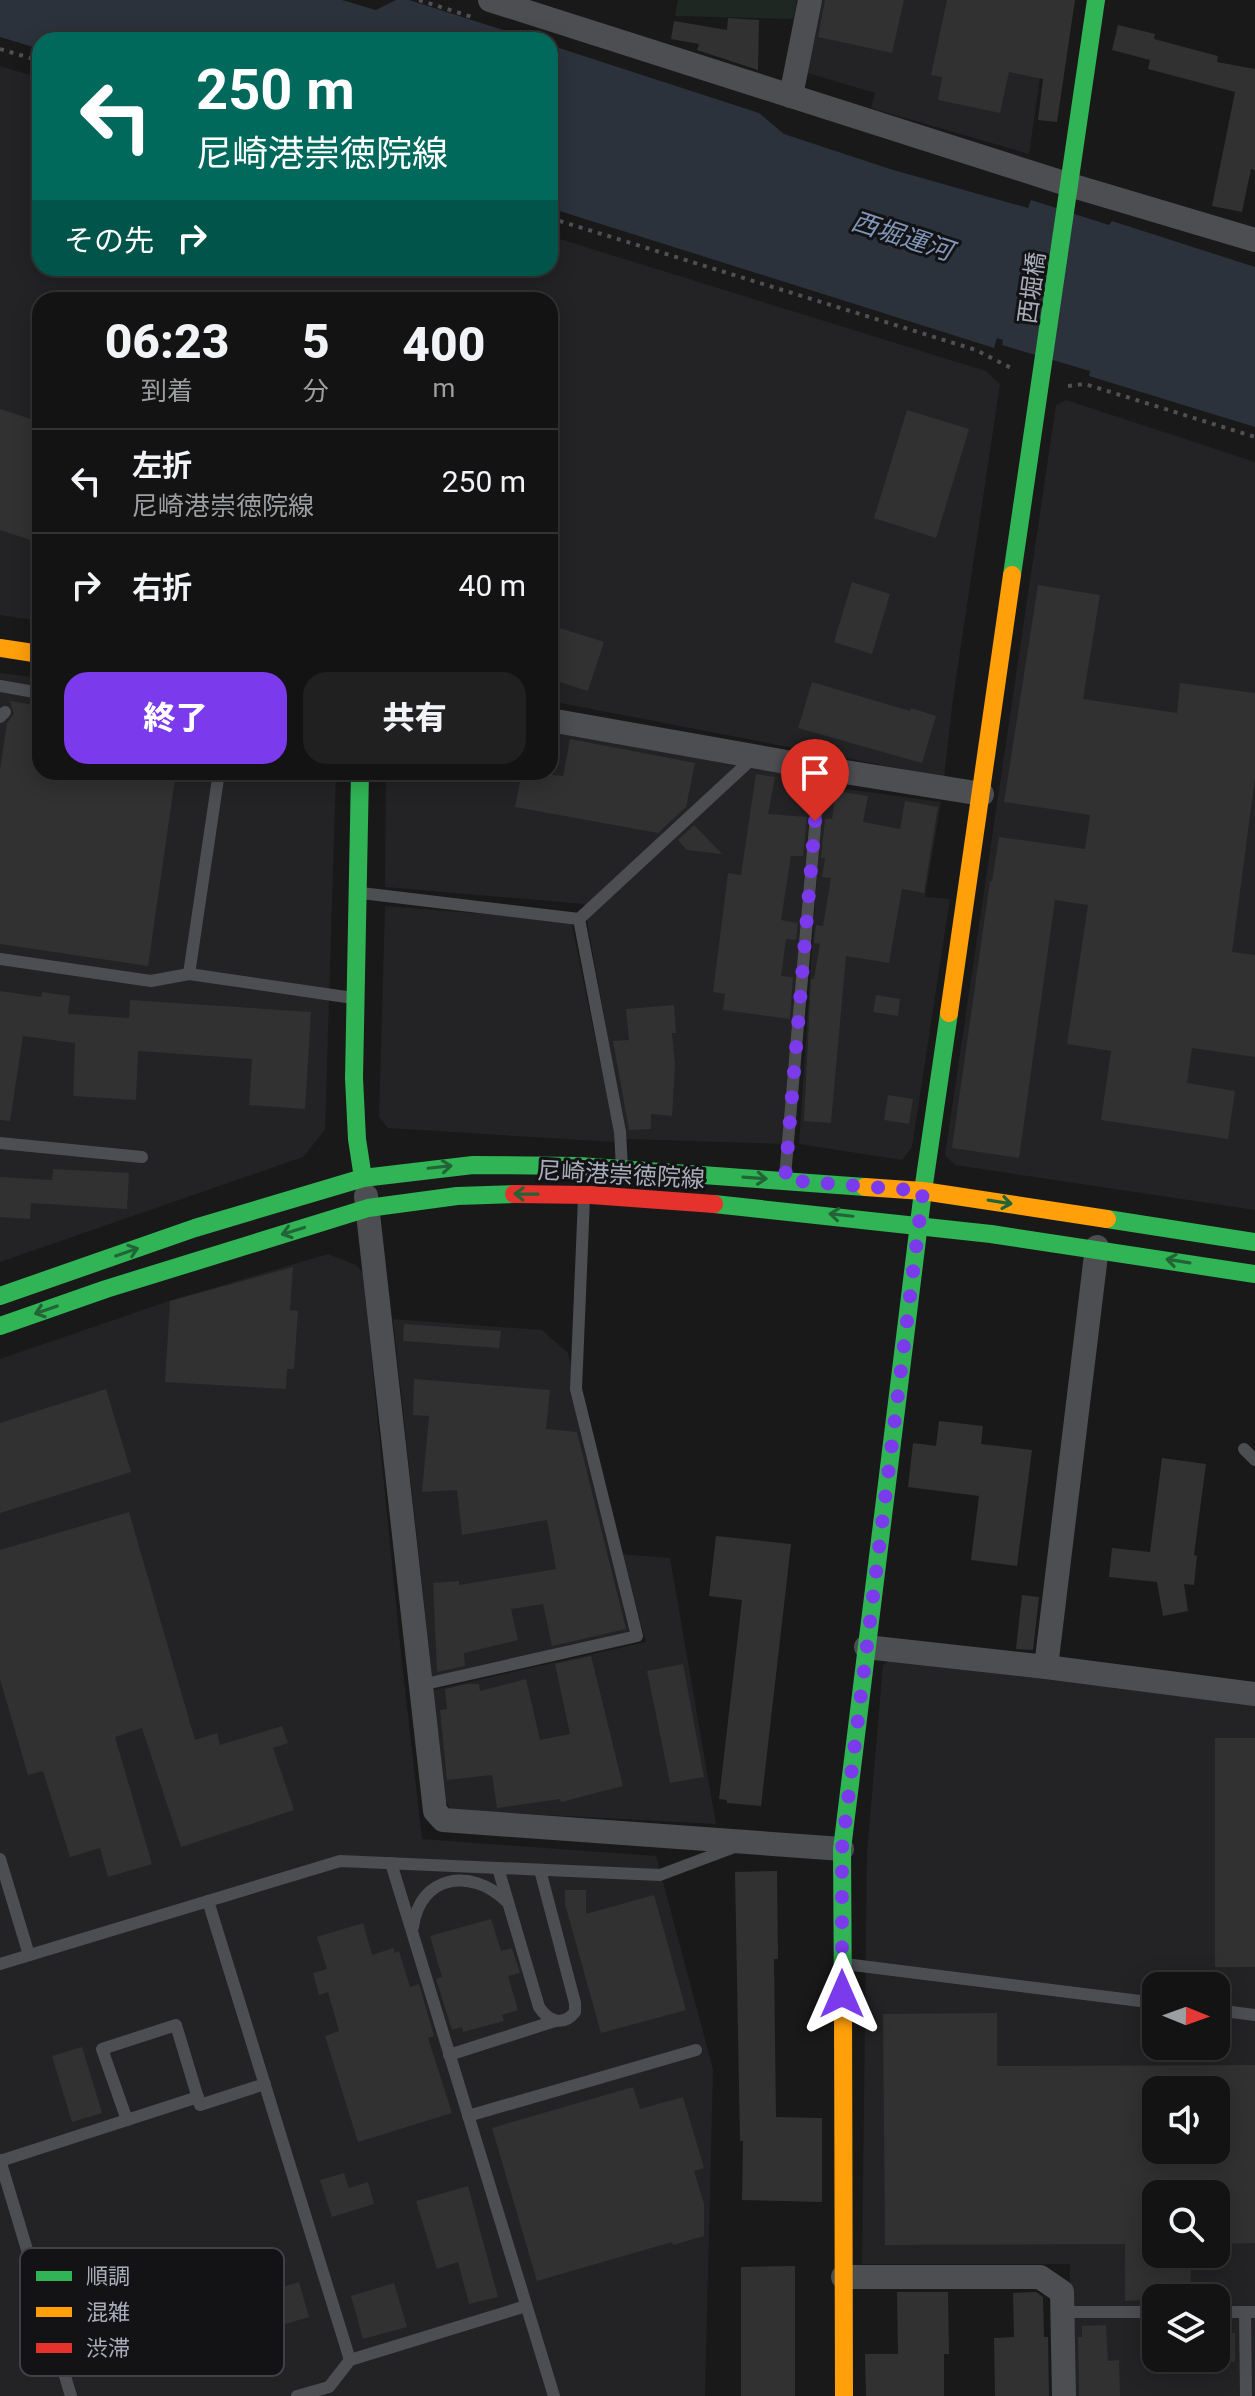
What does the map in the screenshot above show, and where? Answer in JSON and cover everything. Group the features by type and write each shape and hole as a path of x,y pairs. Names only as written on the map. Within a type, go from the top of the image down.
{"street":[{"path":"490,0 525,5 791,96 1255,240"},
{"path":"791,96 810,0"},
{"name":"西堀橋","path":"844,2396 842,1849 923,1191 1096,0"},
{"path":"0,648 32,653"},
{"path":"558,721 982,794"},
{"path":"360,780 354,1078 357,1139 368,1208 435,1811 443,1820 842,1849"},
{"name":"尼崎港崇徳院線","path":"0,1296 208,1224 363,1178 473,1165 535,1164 622,1169 923,1191 1255,1242"},
{"name":"尼崎港崇徳院線","path":"0,1326 106,1289 368,1208 398,1202 490,1194 584,1195 919,1223 1097,1247 1255,1274"},
{"path":"1046,1667 1097,1247"},
{"path":"866,1647 1255,1694"},
{"path":"843,2277 1040,2277 1062,2292 1064,2396"}],"lane":[{"path":"0,686 32,692"},
{"path":"358,893 579,919 755,756"},
{"path":"785,1180 820,768"},
{"path":"189,974 218,780"},
{"path":"579,919 620,1132 622,1169"},
{"path":"0,959 151,981 189,974 356,999"},
{"path":"0,1143 142,1157"},
{"path":"421,1685 637,1636 576,1389 584,1195"},
{"path":"1244,1449 1255,1460"},
{"path":"0,1964 340,1861 660,1875 724,1849 771,1843"},
{"path":"0,1859 29,1955"},
{"path":"391,1863 554,2396"},
{"path":"498,1868 539,2007 545,2017 555,2021"},
{"path":"449,2055 571,2017 575,2003 540,1870"},
{"path":"412,1934 415,1913 428,1893 446,1883 464,1879 482,1882 509,1904"},
{"path":"208,1901 350,2360"},
{"path":"842,1963 1142,2001"},
{"path":"1230,2012 1255,2015"},
{"path":"127,2120 102,2049 176,2025 200,2105 265,2084"},
{"path":"468,2116 696,2050"},
{"path":"26,2248 0,2161 198,2097"},
{"path":"297,2396 330,2392 350,2360 526,2306"},
{"path":"1062,2312 1142,2312"},
{"path":"1246,2396 1250,2312"},
{"path":"65,2376 71,2396"}],"path":[{"path":"0,49 32,59"},
{"path":"558,220 976,350 1062,387 1085,384 1255,437"}],"shaded area":[{"path":"678,0 797,0 793,19 675,16"},
{"path":"819,0 1051,0 1029,154 871,108 875,93 804,72"},
{"path":"0,66 32,76 32,276 558,276 558,238 986,371 1000,384 944,777 558,703 558,292 32,292 32,620 0,615"},
{"path":"1066,400 1255,462 1255,1210 955,1165 945,1155 1056,405"},
{"path":"0,673 32,677 32,780 336,780 325,1130 303,1157 0,1262"},
{"path":"558,731 812,778 785,1144 626,1139 584,904 385,887 386,780 558,780"},
{"path":"823,786 941,802 925,897 950,899 912,1147 902,1160 799,1144"},
{"path":"385,906 571,921 615,1134 614,1142 388,1128 379,1117"},
{"path":"328,1254 356,1265 363,1273 422,1839 656,1856 713,2069 705,2396 0,2396 0,1359 169,1301"},
{"path":"393,1319 542,1330 568,1353 631,1631 455,1674 432,1676"},
{"path":"621,1554 670,1558 716,1824 451,1810 444,1797 433,1690 646,1642"},
{"path":"894,1658 1255,1700 1255,2396 1070,2396 1070,2264 862,2264 867,1852 883,1665"}],"water":[{"path":"0,0 342,0 376,10 396,0 409,0 509,32 32,32 32,47 0,37"},
{"name":"西堀運河","path":"558,48 759,113 784,134 890,169 1028,208 1031,200 1109,225 1112,221 1255,267 1255,427 1089,376 1090,371 1002,345 1003,340 997,338 994,348 558,211"}],"building":[{"path":"825,0 904,0 892,53 818,37"},
{"path":"947,0 1075,0 1057,122 1038,120 1043,79 1009,72 1000,113 938,100 942,77 931,75"},
{"path":"728,18 759,20 758,70 697,50 699,44 671,39 674,21 727,30"},
{"path":"1118,25 1155,34 1154,39 1218,56 1217,62 1255,69 1255,170 1251,169 1242,212 1212,206 1235,92 1148,69 1150,60 1112,50"},
{"path":"0,409 32,419 32,540 0,530"},
{"path":"907,410 969,429 936,538 874,518"},
{"path":"852,582 890,594 872,654 834,642"},
{"path":"1038,585 1100,595 1083,699 1177,713 1180,683 1255,693 1255,778 1232,952 1255,955 1255,1057 1192,1048 1187,1083 1235,1091 1228,1139 1101,1120 1111,1051 1067,1044 1088,905 1055,900 1019,1158 952,1148 999,837 1085,849 1090,815 1004,802"},
{"path":"558,628 604,642 588,691 558,682"},
{"path":"812,682 936,716 922,763 798,728"},
{"path":"10,701 32,705 32,780 175,780 148,966 0,944 0,770 7,723 14,714"},
{"path":"570,739 695,763 686,807 658,833 515,807 520,780 558,780 558,776 563,776"},
{"path":"756,774 775,777 768,814 807,817 803,856 791,856 781,920 798,923 796,940 786,939 781,976 793,977 790,1019 723,1010 725,994 713,992 728,873 741,875"},
{"path":"836,791 868,796 863,822 900,829 905,801 938,807 924,893 902,889 889,963 846,956 831,1123 804,1121 811,979 814,979 820,944 814,943 816,925 823,926 831,878 822,877 825,858 821,858 825,819 832,819"},
{"path":"694,825 722,854 687,850 678,840"},
{"path":"0,991 41,997 42,992 70,996 68,1014 129,1018 130,1000 311,1012 305,1109 249,1105 252,1059 138,1051 136,1100 73,1096 75,1043 23,1036 10,1121 0,1120"},
{"path":"876,995 900,999 898,1016 873,1012"},
{"path":"674,1005 676,1033 672,1033 675,1065 672,1116 651,1114 651,1129 629,1130 613,1041 629,1040 626,1009"},
{"path":"888,1095 913,1099 909,1124 884,1120"},
{"path":"53,1169 129,1173 127,1209 31,1203 30,1219 0,1217 0,1177 52,1180"},
{"path":"293,1267 290,1310 298,1311 294,1369 287,1369 286,1389 165,1382 170,1301"},
{"path":"404,1324 501,1331 499,1348 403,1341"},
{"path":"414,1379 550,1390 546,1429 577,1432 626,1629 552,1646 543,1604 511,1609 518,1640 464,1653 465,1666 437,1672 433,1583 459,1581 459,1585 556,1569 547,1520 462,1535 457,1490 422,1492 429,1416 413,1415"},
{"path":"106,1389 131,1472 0,1513 0,1423"},
{"path":"939,1421 983,1426 981,1444 1032,1450 1017,1566 971,1560 979,1496 908,1487 913,1443 936,1446"},
{"path":"1162,1458 1206,1464 1194,1555 1197,1556 1194,1585 1184,1584 1188,1611 1163,1616 1157,1582 1109,1577 1112,1548 1150,1552"},
{"path":"129,1512 195,1740 217,1733 220,1745 282,1726 288,1743 273,1748 294,1810 181,1847 142,1728 115,1737 152,1864 108,1877 100,1848 70,1857 43,1771 28,1775 0,1679 0,1550"},
{"path":"716,1536 791,1544 761,1806 727,1803 727,1800 719,1799 742,1600 709,1596"},
{"path":"1022,1595 1039,1597 1033,1650 1016,1649"},
{"path":"591,1656 623,1786 561,1802 560,1799 497,1808 492,1775 447,1780 440,1710 447,1709 445,1689 479,1684 480,1691 526,1679 540,1740 570,1734 555,1664"},
{"path":"683,1664 704,1777 670,1783 647,1671"},
{"path":"1215,1738 1255,1738 1255,1967 1215,1967"},
{"path":"777,1871 778,1959 774,1959 776,2117 822,2118 822,2202 742,2200 735,1872"},
{"path":"565,1890 586,1890 586,1914 654,1895 686,2010 601,2033 565,1904"},
{"path":"491,1919 501,1951 512,1948 520,1973 508,1976 518,2010 502,2015 504,2021 463,2032 462,2027 452,2030 436,1979 442,1977 430,1936"},
{"path":"363,1923 372,1955 393,1948 395,1953 399,1951 410,1987 419,1984 434,2036 428,2038 452,2113 358,2142 325,2036 339,2031 328,1992 319,1995 313,1973 327,1969 317,1937"},
{"path":"997,2013 997,2066 1255,2065 1255,2243 1230,2244 1230,2180 1142,2180 1142,2268 1191,2268 1190,2284 1142,2284 1142,2300 1125,2301 1125,2244 885,2245 883,2014"},
{"path":"82,2047 102,2113 72,2122 52,2056"},
{"path":"633,2087 640,2109 683,2097 704,2168 694,2171 704,2204 704,2236 673,2245 672,2242 537,2281 492,2128"},
{"path":"344,2173 349,2188 368,2182 374,2204 332,2217 320,2180"},
{"path":"468,2186 498,2297 469,2304 458,2262 437,2269 416,2201"},
{"path":"795,2266 795,2396 741,2396 741,2267"},
{"path":"299,2282 309,2317 284,2324 284,2286"},
{"path":"394,2283 407,2327 363,2339 351,2296"},
{"path":"897,2292 948,2292 949,2354 944,2354 944,2396 866,2396 865,2354 898,2354"},
{"path":"1036,2292 1043,2297 1044,2337 1048,2337 1049,2396 995,2396 994,2338 1014,2337 1013,2293"},
{"path":"1106,2325 1108,2361 1119,2360 1120,2396 1079,2396 1078,2337 1082,2337 1082,2326"},
{"path":"1230,2333 1235,2333 1235,2362 1230,2362"}],"traffic: fast":[{"path":"1012,575 1096,0"},
{"path":"360,780 354,1078 357,1139 363,1178"},
{"path":"843,2008 842,1849 923,1191 949,1013"},
{"path":"0,1296 195,1228 363,1178 473,1165 579,1166 865,1187"},
{"path":"0,1326 106,1289 368,1208 457,1196 514,1194"},
{"path":"714,1204 991,1234 1255,1274"},
{"path":"1107,1219 1255,1242"}],"traffic: slow":[{"path":"949,1013 1012,575"},
{"path":"0,648 32,653"},
{"path":"865,1187 923,1191 1107,1219"},
{"path":"843,2008 844,2396"}],"traffic: jam":[{"path":"514,1194 591,1195 714,1204"}],"route":[{"path":"815,821 785,1180 923,1191 842,1849 842,1994"}]}
